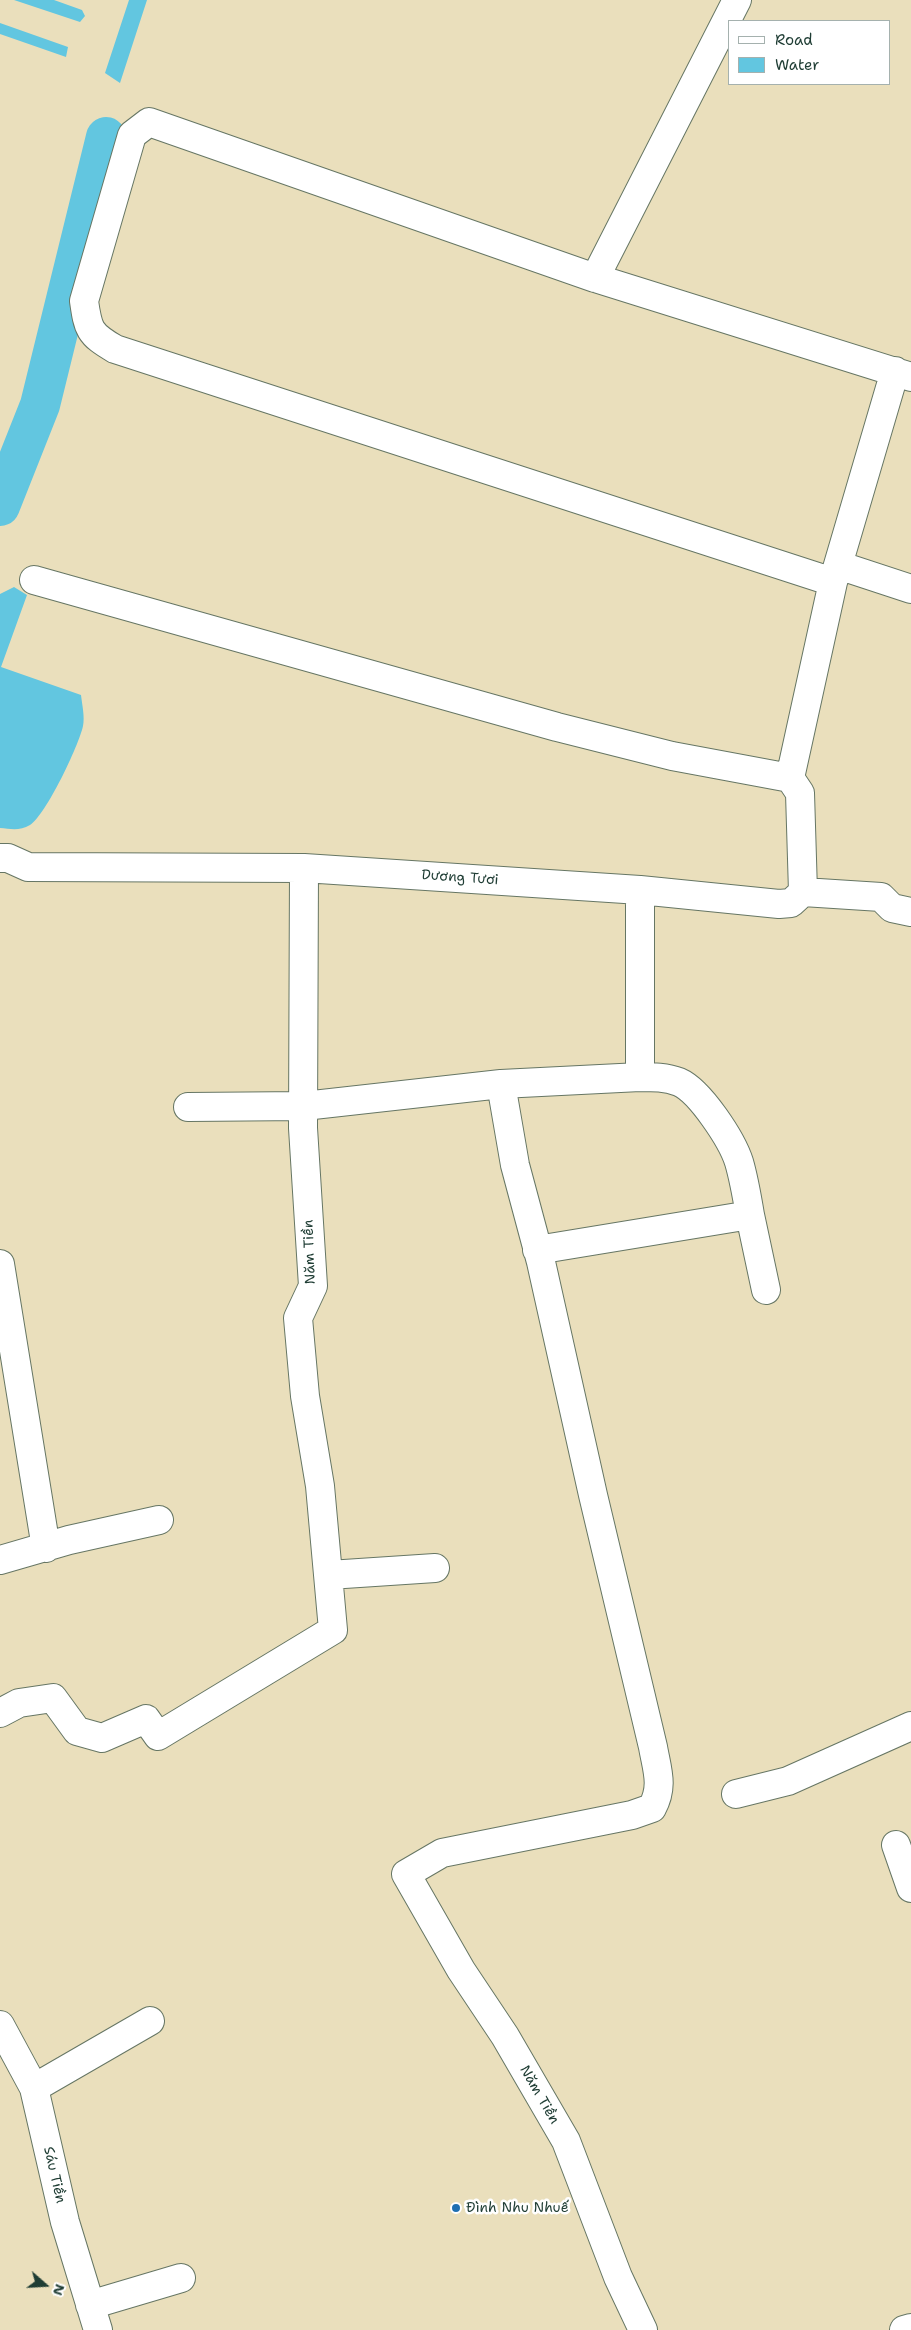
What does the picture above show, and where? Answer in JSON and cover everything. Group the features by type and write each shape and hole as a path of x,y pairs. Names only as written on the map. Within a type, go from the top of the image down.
{"street":[{"path":"595,278 736,0"},
{"path":"790,778 836,574 903,374 595,278 149,122 132,135 84,301 87,323 96,338 115,349 836,574 911,589"},
{"path":"34,580 557,727 672,756 790,778 800,793 803,892 881,897 892,908 911,912"},
{"name":"Dương Tươi","path":"0,858 8,858 28,867 304,868 640,890 779,904 791,903 803,892"},
{"name":"Năm Tiền","path":"0,1713 19,1703 53,1698 77,1731 102,1738 146,1719 158,1736 333,1630 320,1486 305,1396 298,1318 313,1286 303,1128 304,868"},
{"path":"640,890 640,1077"},
{"path":"188,1107 304,1106 501,1084 640,1077 667,1078 681,1083 710,1112 722,1129 738,1160 766,1290"},
{"path":"501,1084 515,1165 537,1250 750,1215"},
{"name":"Năm Tiền","path":"537,1250 653,1747 659,1794 652,1808 632,1815 442,1853 406,1874 461,1970 505,2036 566,2141 618,2277 643,2330"},
{"path":"0,1264 46,1548"},
{"path":"0,1560 69,1540 159,1520"},
{"path":"329,1575 435,1568"},
{"path":"736,1794 788,1781 911,1726"},
{"path":"896,1845 911,1888"},
{"path":"34,2088 150,2021"},
{"name":"Sáu Tiền","path":"0,2025 34,2088 65,2222 94,2317"},
{"path":"94,2317 181,2278"},
{"path":"904,2330 911,2328"}],"water":[{"path":"14,0 54,0 82,10 85,16 80,22"},
{"path":"129,0 147,0 120,83 105,73"},
{"path":"0,23 68,47 66,57 0,34"},
{"path":"14,587 27,595 1,667 81,695 84,719 75,748 53,794 37,819 30,825 15,829 0,828 0,594"}],"waterway":[{"path":"0,506 40,405 106,137"}],"place":[{"name":"Đình Nhu Nhuế","path":"456,2208"}]}
